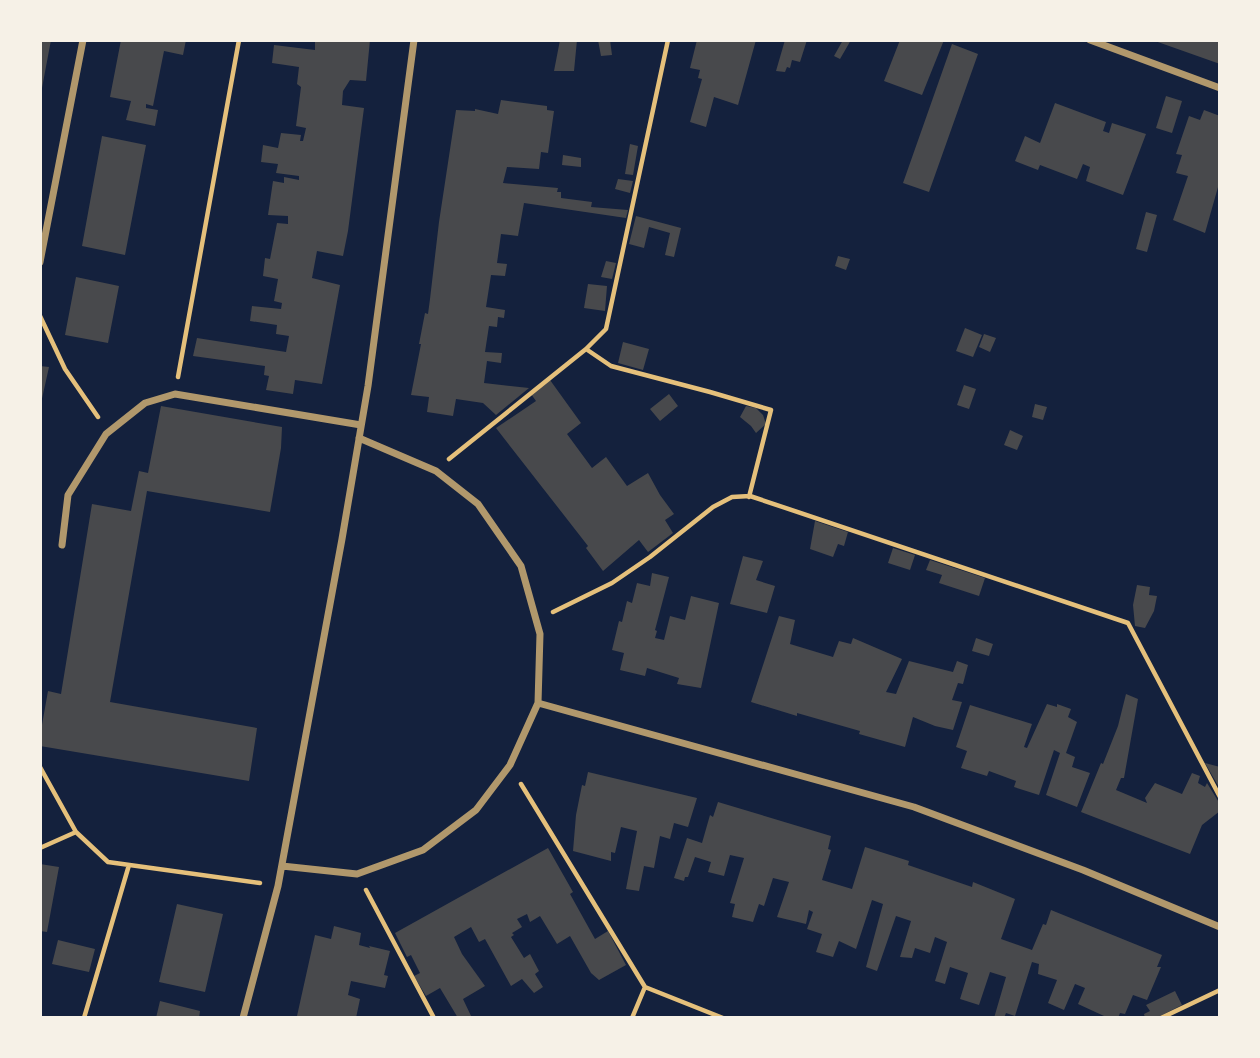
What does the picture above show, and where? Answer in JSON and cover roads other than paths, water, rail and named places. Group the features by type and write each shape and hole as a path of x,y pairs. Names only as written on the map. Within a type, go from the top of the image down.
{"street":[{"path":"40,262 83,40"},
{"path":"243,1018 282,866 359,438 414,40"},
{"path":"1090,40 1220,89"},
{"path":"62,545 68,495 106,434 145,403 175,394 361,425"},
{"path":"282,866 357,874 423,850 476,810 510,765 538,703 540,634 521,566 478,504 436,471 359,438"},
{"path":"538,703 914,807 1083,870 1220,927"}]}
